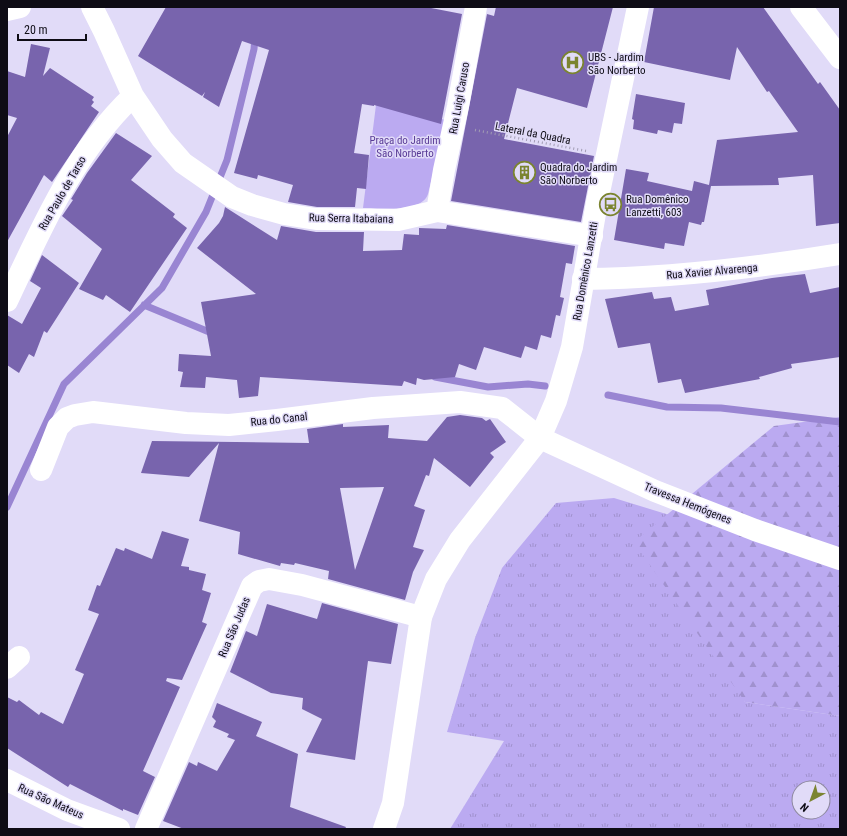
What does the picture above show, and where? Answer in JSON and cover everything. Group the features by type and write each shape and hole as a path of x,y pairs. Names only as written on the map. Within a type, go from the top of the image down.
{"street":[{"path":"7,10 20,7"},
{"name":"Rua Serra Itabaiana","path":"92,7 133,96 162,139 183,164 232,197 252,205 284,214 316,219 398,220 437,211 592,236"},
{"name":"Rua Luigi Caruso","path":"437,211 444,170 455,126 476,7"},
{"name":"Rua Domênico Lanzetti","path":"384,829 393,803 421,616 436,579 460,540 540,438 556,401 572,347 592,236 638,7"},
{"path":"801,7 840,58"},
{"name":"Rua Paulo de Tarso","path":"7,301 43,226 74,170 102,129 116,112 133,96"},
{"name":"Rua Xavier Alvarenga","path":"584,279 624,278 763,267 840,254"},
{"name":"Rua do Canal","path":"41,470 58,427 62,422 75,415 93,412 186,423 229,425 373,408 460,402 502,408 540,438"},
{"name":"Travessa Hemógenes","path":"540,438 655,491 755,530 840,558"},
{"name":"Rua São Judas","path":"146,829 252,586 259,581 269,579 276,580 302,585 421,616"},
{"name":"Rua São Mateus","path":"7,780 67,810 119,829"}],"path":[{"name":"Lateral da Quadra","path":"455,126 608,156"}],"green space":[{"name":"Praça do Jardim São Norberto","path":"376,105 446,120 428,194 424,200 418,204 409,207 389,209 363,208"},
{"path":"840,417 840,716 745,702 634,542 774,426"},
{"path":"614,498 689,521 745,702 840,716 840,829 450,829 504,741 447,732 475,638 502,568 556,503"}],"building":[{"path":"166,7 426,7 462,14 441,124 374,105 362,104 354,153 369,155 366,189 357,188 355,207 317,207 288,202 293,185 258,175 257,179 234,173 269,50 242,41 219,107 203,97 205,92 202,96 138,56"},
{"path":"496,7 613,7 587,108 517,88 504,139 594,156 581,222 451,201 487,14 494,16"},
{"path":"654,7 763,7 818,84 820,82 840,110 840,223 816,226 813,175 778,178 779,185 711,186 704,222 702,222 701,225 689,222 684,246 665,243 664,249 614,240 626,169 649,173 647,181 692,191 694,181 709,185 717,140 798,132 769,91 767,92 737,47 730,80 644,62"},
{"path":"31,44 50,48 43,76 50,68 94,97 92,100 94,102 91,106 99,112 52,182 44,175 7,242 7,137 17,118 7,115 7,71 25,77"},
{"path":"636,94 685,103 682,124 674,123 672,133 658,130 657,134 633,129 634,120 632,119"},
{"path":"116,133 152,156 131,180 175,214 173,217 187,228 130,312 106,295 103,300 79,289 102,249 62,216 73,200 71,199 87,173"},
{"path":"225,207 277,240 281,226 316,232 364,232 363,251 402,250 404,234 419,235 419,228 446,229 447,225 575,246 572,264 566,263 560,297 564,298 560,316 556,315 551,338 541,335 537,350 525,346 521,358 484,347 476,370 459,364 455,377 424,380 417,378 416,385 404,381 402,386 260,377 258,396 239,398 237,380 206,377 205,388 180,387 183,372 178,371 179,354 211,356 201,302 256,294 197,248 219,223 223,216"},
{"path":"42,255 79,283 47,333 44,331 34,357 29,354 19,373 7,365 7,315 22,324 41,288 30,281"},
{"path":"805,274 810,293 840,287 840,357 791,364 792,368 759,377 760,379 685,393 681,379 658,383 650,343 618,348 605,299 652,292 654,299 671,297 675,311 709,305 706,290 772,278"},
{"path":"460,415 482,418 486,421 490,419 506,442 490,453 494,457 470,487 434,458 429,476 426,475 414,506 425,510 413,547 424,550 413,572 405,600 328,579 329,571 295,563 294,565 281,563 280,566 238,554 240,532 199,521 219,443 189,477 141,473 152,441 309,443 307,429 343,424 343,427 389,425 388,438 427,441 447,417","holes":["384,487 355,570 340,488"]},
{"path":"162,531 189,539 181,566 189,567 189,570 206,574 202,590 211,593 202,622 207,624 182,680 167,678 166,681 180,687 143,771 155,777 138,815 123,809 123,811 70,784 68,787 7,748 7,697 17,702 19,700 39,715 41,712 63,724 84,674 75,670 99,614 88,610 97,585 100,586 116,548 124,551 125,548 152,559"},
{"path":"322,603 398,624 391,664 368,661 355,760 306,752 322,719 302,709 303,698 271,693 230,672 246,631 257,636 267,604 317,619"},
{"path":"217,703 262,722 256,736 298,754 290,807 346,827 345,829 184,829 163,821 189,762 197,766 198,762 217,771 235,740 227,737 229,734 213,727 216,721 212,717"}],"waterway":[{"path":"7,507 64,384 162,288 206,212 227,160 254,49 255,36"},
{"path":"144,305 214,334"},
{"path":"435,377 488,387 528,384 545,386"},
{"path":"608,395 667,407 721,408 840,422"}],"place":[{"name":"UBS - Jardim São Norberto","path":"573,63"},
{"name":"Quadra do Jardim São Norberto","path":"524,173"},
{"name":"Rua Domênico Lanzetti, 603","path":"611,205"}]}
